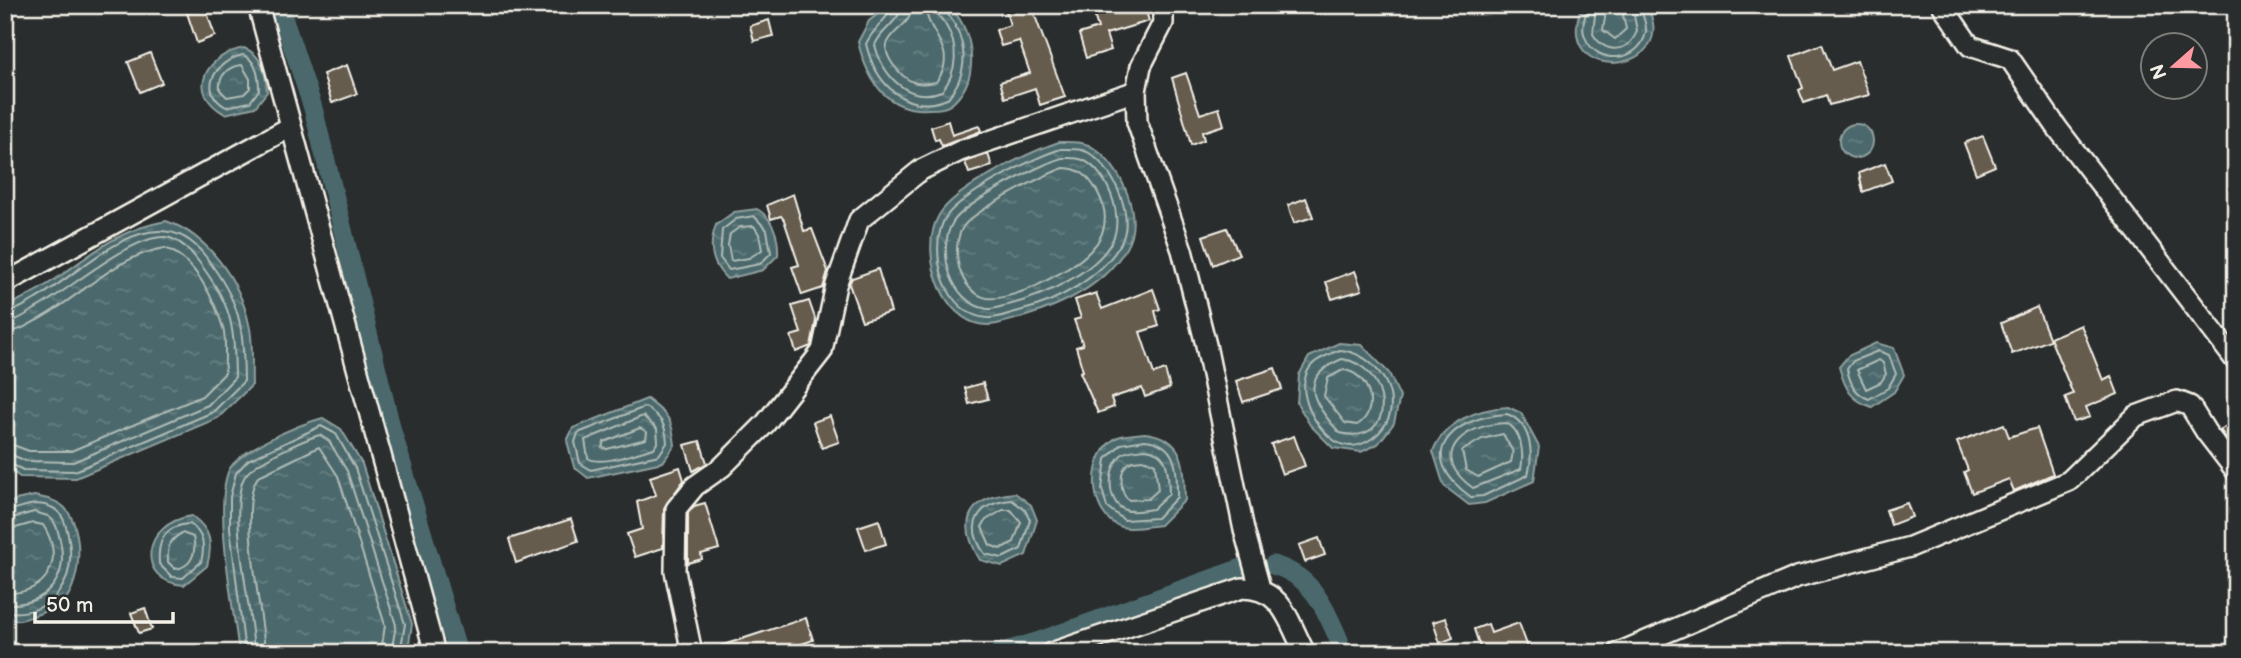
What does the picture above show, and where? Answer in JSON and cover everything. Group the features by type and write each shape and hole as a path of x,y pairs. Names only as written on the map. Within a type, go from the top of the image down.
{"street":[{"path":"258,5 435,653"},
{"path":"1163,5 1163,23 1141,66 1136,90 1137,122 1182,250 1203,331 1233,480 1261,588"},
{"path":"1942,5 1970,46 2010,59 2058,129 2236,361"},
{"path":"692,653 675,571 676,509 695,486 722,467 765,424 822,351 836,285 859,220 921,170 960,151 1136,90"},
{"path":"5,282 290,127"},
{"path":"1618,653 1797,576 1910,547 2069,481 2136,416 2177,401 2190,405 2236,471"},
{"path":"1051,653 1241,588 1261,588 1276,598 1305,653"}],"water":[{"path":"889,5 948,5 957,15 968,39 971,66 963,91 951,104 931,109 901,105 890,99 873,80 858,42 869,21"},
{"path":"1582,5 1646,5 1653,28 1648,46 1635,58 1617,63 1598,61 1584,51 1577,32"},
{"path":"244,48 259,60 267,92 255,107 225,114 213,105 206,95 203,85 205,75 219,58"},
{"path":"1856,124 1868,129 1873,141 1868,153 1856,158 1844,153 1839,141 1844,129"},
{"path":"1059,142 1078,142 1091,146 1114,168 1131,208 1133,222 1126,248 1102,277 1069,299 1051,307 997,324 979,324 963,317 950,305 934,270 931,250 933,231 939,215 960,194 976,183 1012,162"},
{"path":"757,209 767,217 774,229 778,255 763,270 727,279 717,267 712,254 716,225 734,212"},
{"path":"166,221 195,237 208,248 230,276 245,308 251,331 252,385 218,418 76,478 20,477 5,467 5,308 45,286 120,236"},
{"path":"1339,343 1362,345 1389,373 1400,397 1394,423 1378,444 1361,452 1333,448 1310,425 1297,403 1299,375 1309,357"},
{"path":"1876,343 1894,348 1904,375 1894,392 1872,407 1853,397 1839,367 1848,356"},
{"path":"647,399 664,413 672,429 675,445 663,462 588,478 574,467 567,441 573,428"},
{"path":"1508,407 1521,413 1539,447 1534,481 1485,503 1469,505 1444,486 1433,451 1445,432 1454,424 1474,414"},
{"path":"323,418 341,429 362,464 412,624 408,649 403,653 239,653 224,532 223,507 229,470 235,462 258,446"},
{"path":"1145,433 1159,436 1176,448 1183,466 1185,500 1160,525 1126,528 1110,521 1102,510 1097,498 1096,469 1100,456 1118,437"},
{"path":"1015,493 1031,505 1037,520 1026,555 1002,566 980,560 969,533 971,513 977,505 987,500"},
{"path":"34,496 57,503 64,507 70,516 78,540 75,579 65,600 51,609 28,618 9,619 5,618 5,506"},
{"path":"192,516 207,532 210,550 207,566 184,585 168,581 157,574 150,552 162,529 175,521"}],"building":[{"path":"1031,5 1065,97 1040,105 1035,88 1005,98 1000,82 1030,73 1019,41 1001,46 996,30 1010,25 1006,12"},
{"path":"1091,5 1144,5 1149,21 1106,34 1111,50 1086,58 1079,34 1098,28"},
{"path":"205,7 215,36 197,43 187,13"},
{"path":"769,20 773,36 754,41 750,26"},
{"path":"1822,44 1832,70 1857,61 1869,95 1829,105 1826,95 1804,103 1799,90 1803,88 1791,56"},
{"path":"150,53 162,83 140,92 128,62"},
{"path":"347,65 357,94 332,103 323,74"},
{"path":"1186,73 1200,114 1219,108 1224,125 1202,132 1204,140 1191,145 1172,78"},
{"path":"948,121 952,135 979,126 981,131 942,146 939,139 935,140 931,127"},
{"path":"1983,136 1995,166 1976,174 1964,143"},
{"path":"988,154 992,166 969,173 965,162"},
{"path":"1885,163 1892,181 1863,192 1859,173"},
{"path":"793,194 804,231 812,229 828,271 823,288 802,295 792,267 799,265 784,220 781,216 771,219 767,205"},
{"path":"1306,198 1313,217 1294,223 1288,205"},
{"path":"1227,228 1239,254 1213,265 1203,236"},
{"path":"878,269 891,312 862,321 849,284 852,278"},
{"path":"1355,271 1362,290 1332,299 1326,282"},
{"path":"1153,289 1160,309 1155,311 1159,326 1140,332 1154,374 1165,370 1170,388 1145,397 1142,388 1111,398 1114,407 1098,413 1080,372 1083,371 1076,347 1083,345 1074,320 1081,318 1075,300 1096,293 1102,309"},
{"path":"809,301 816,321 811,346 796,352 791,336 801,333 792,306"},
{"path":"2037,307 2050,340 2012,354 2001,323"},
{"path":"2081,325 2103,380 2111,376 2118,394 2086,407 2090,417 2074,422 2065,397 2073,394 2050,338"},
{"path":"1275,368 1282,389 1243,402 1236,381"},
{"path":"983,383 988,399 969,404 965,388"},
{"path":"830,416 839,442 822,448 813,422"},
{"path":"2236,420 2236,451 2220,430"},
{"path":"2004,424 2009,437 2037,428 2053,474 2014,491 2009,479 1972,493 1964,472 1968,470 1957,442"},
{"path":"1294,436 1305,466 1282,474 1271,444"},
{"path":"700,441 707,463 693,471 685,445"},
{"path":"680,467 684,480 664,508 663,548 635,557 627,534 642,529 637,502 656,495 650,477"},
{"path":"705,503 719,549 701,554 702,559 688,563 688,513 694,506"},
{"path":"1907,503 1912,517 1891,525 1886,510"},
{"path":"571,519 578,541 516,563 509,539"},
{"path":"879,520 886,544 866,550 858,527"},
{"path":"1319,538 1325,555 1305,562 1299,545"},
{"path":"145,608 152,629 139,633 131,613"},
{"path":"806,618 813,640 788,649 776,653 708,653 708,650"},
{"path":"1446,618 1453,638 1440,643 1433,622"},
{"path":"1519,623 1530,653 1482,653 1474,629 1488,624 1491,633"}],"waterway":[{"path":"279,5 313,108 392,431 458,653"},
{"path":"1273,565 1298,577 1315,594 1339,640"},
{"path":"999,653 1037,642 1239,569"}]}
